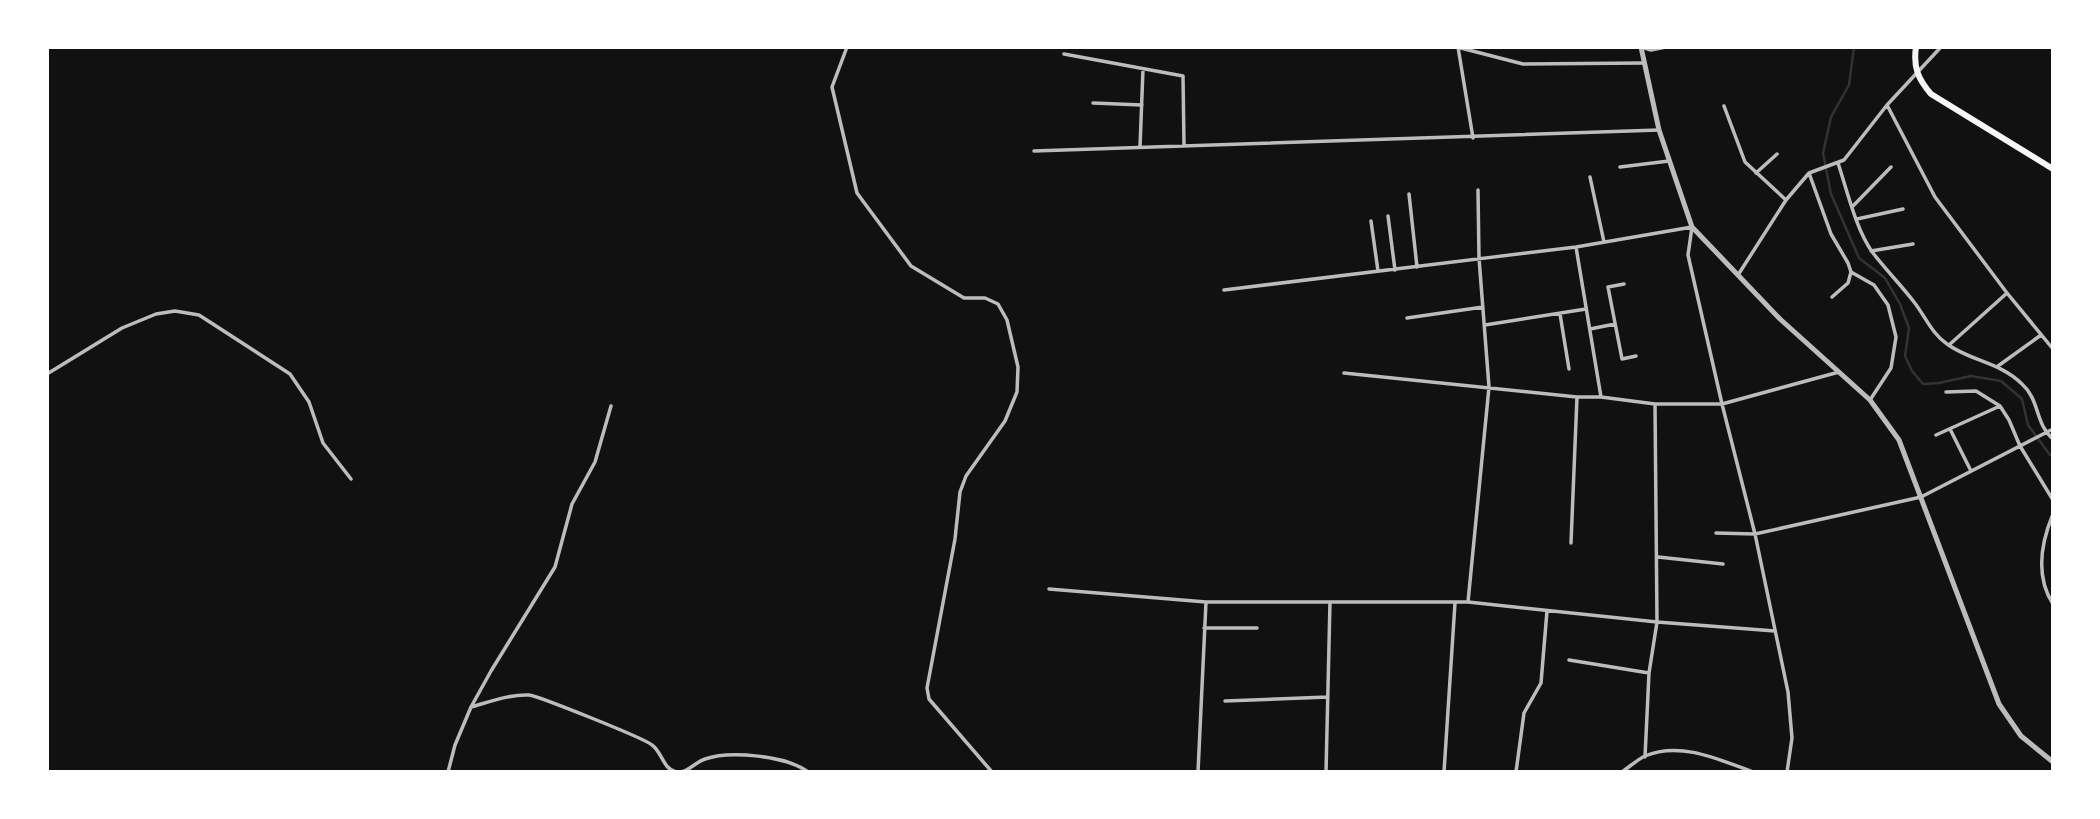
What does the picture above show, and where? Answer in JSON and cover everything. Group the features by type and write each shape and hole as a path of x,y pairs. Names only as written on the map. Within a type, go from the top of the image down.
{"main road":[{"path":"1916,47 1917,72 1931,94 2053,169"}],"street":[{"path":"846,47 832,87 857,193 911,266 964,298 985,298 999,304 1007,320 1018,367 1017,392 1005,421 966,476 960,492 956,539 927,688 929,699 935,707 992,772"},
{"path":"1473,138 1457,47 1523,64 1644,63"},
{"path":"1666,47 1651,50 1641,47 1659,130 1692,227 1780,319 1870,400 1899,440 1999,705 2021,736 2050,761 2053,751"},
{"path":"1738,275 1786,200 1809,173 1844,160 1887,105 1941,47"},
{"path":"1064,54 1183,76 1184,145"},
{"path":"1140,147 1143,69"},
{"path":"1093,103 1142,105"},
{"path":"1887,105 1935,197 2053,349"},
{"path":"1724,106 1745,162 1786,200"},
{"path":"1034,151 1659,130"},
{"path":"1756,173 1777,154"},
{"path":"1620,167 1669,161"},
{"path":"1838,163 1871,251 1915,303 1935,333 1948,345 1998,366 2022,383 2034,397 2046,433 2053,439"},
{"path":"1853,206 1891,166"},
{"path":"1809,173 1831,234 1851,272 1848,283 1832,297"},
{"path":"1590,177 1604,242"},
{"path":"1468,603 1489,387 1479,258 1478,190"},
{"path":"1409,194 1417,267"},
{"path":"1857,219 1903,209"},
{"path":"1388,216 1395,270"},
{"path":"1371,221 1378,271"},
{"path":"1224,290 1576,247 1692,227"},
{"path":"1692,227 1688,255 1755,534 1788,692 1792,738 1787,772"},
{"path":"1871,251 1913,244"},
{"path":"1576,247 1601,397"},
{"path":"1851,272 1874,285 1888,305 1896,337 1891,368 1870,400"},
{"path":"1624,284 1608,287 1622,359 1636,356"},
{"path":"1948,345 2007,293"},
{"path":"1407,318 1483,307"},
{"path":"1484,326 1587,309"},
{"path":"47,374 122,328 156,314 175,310 200,315 289,374 309,402 323,443 351,479"},
{"path":"1560,314 1570,369"},
{"path":"1590,329 1615,324"},
{"path":"1998,366 2041,335"},
{"path":"1344,373 1655,404 1722,404 1841,372"},
{"path":"1946,392 1976,391 2000,405 2010,420 2020,446 2053,499"},
{"path":"1571,543 1577,397"},
{"path":"1645,757 1649,673 1657,622 1655,404"},
{"path":"1936,435 2000,405"},
{"path":"448,772 455,745 471,707 555,567 572,504 595,462 611,406"},
{"path":"1949,428 1971,471"},
{"path":"1716,533 1755,534 1921,497 2053,429"},
{"path":"2053,514 2043,537 2041,575 2053,604"},
{"path":"1658,557 1724,564"},
{"path":"1049,589 1206,602 1468,603 1775,631"},
{"path":"1198,772 1206,602"},
{"path":"1326,772 1330,602"},
{"path":"1444,772 1455,603"},
{"path":"1516,772 1524,713 1541,683 1547,611"},
{"path":"1204,628 1256,628"},
{"path":"1569,660 1649,673"},
{"path":"471,707 505,698 531,695 650,743 669,768 676,772 683,772 710,757 740,754 794,764 808,772"},
{"path":"1225,701 1328,697"},
{"path":"1622,772 1645,757 1667,750 1703,754 1754,772"}],"waterway":[{"path":"1854,47 1849,85 1831,117 1823,153 1831,194 1859,258 1885,278 1900,304 1909,328 1905,356 1912,371 1923,384 1971,376 2001,381 2022,399 2028,425 2050,455 2053,455"}]}
